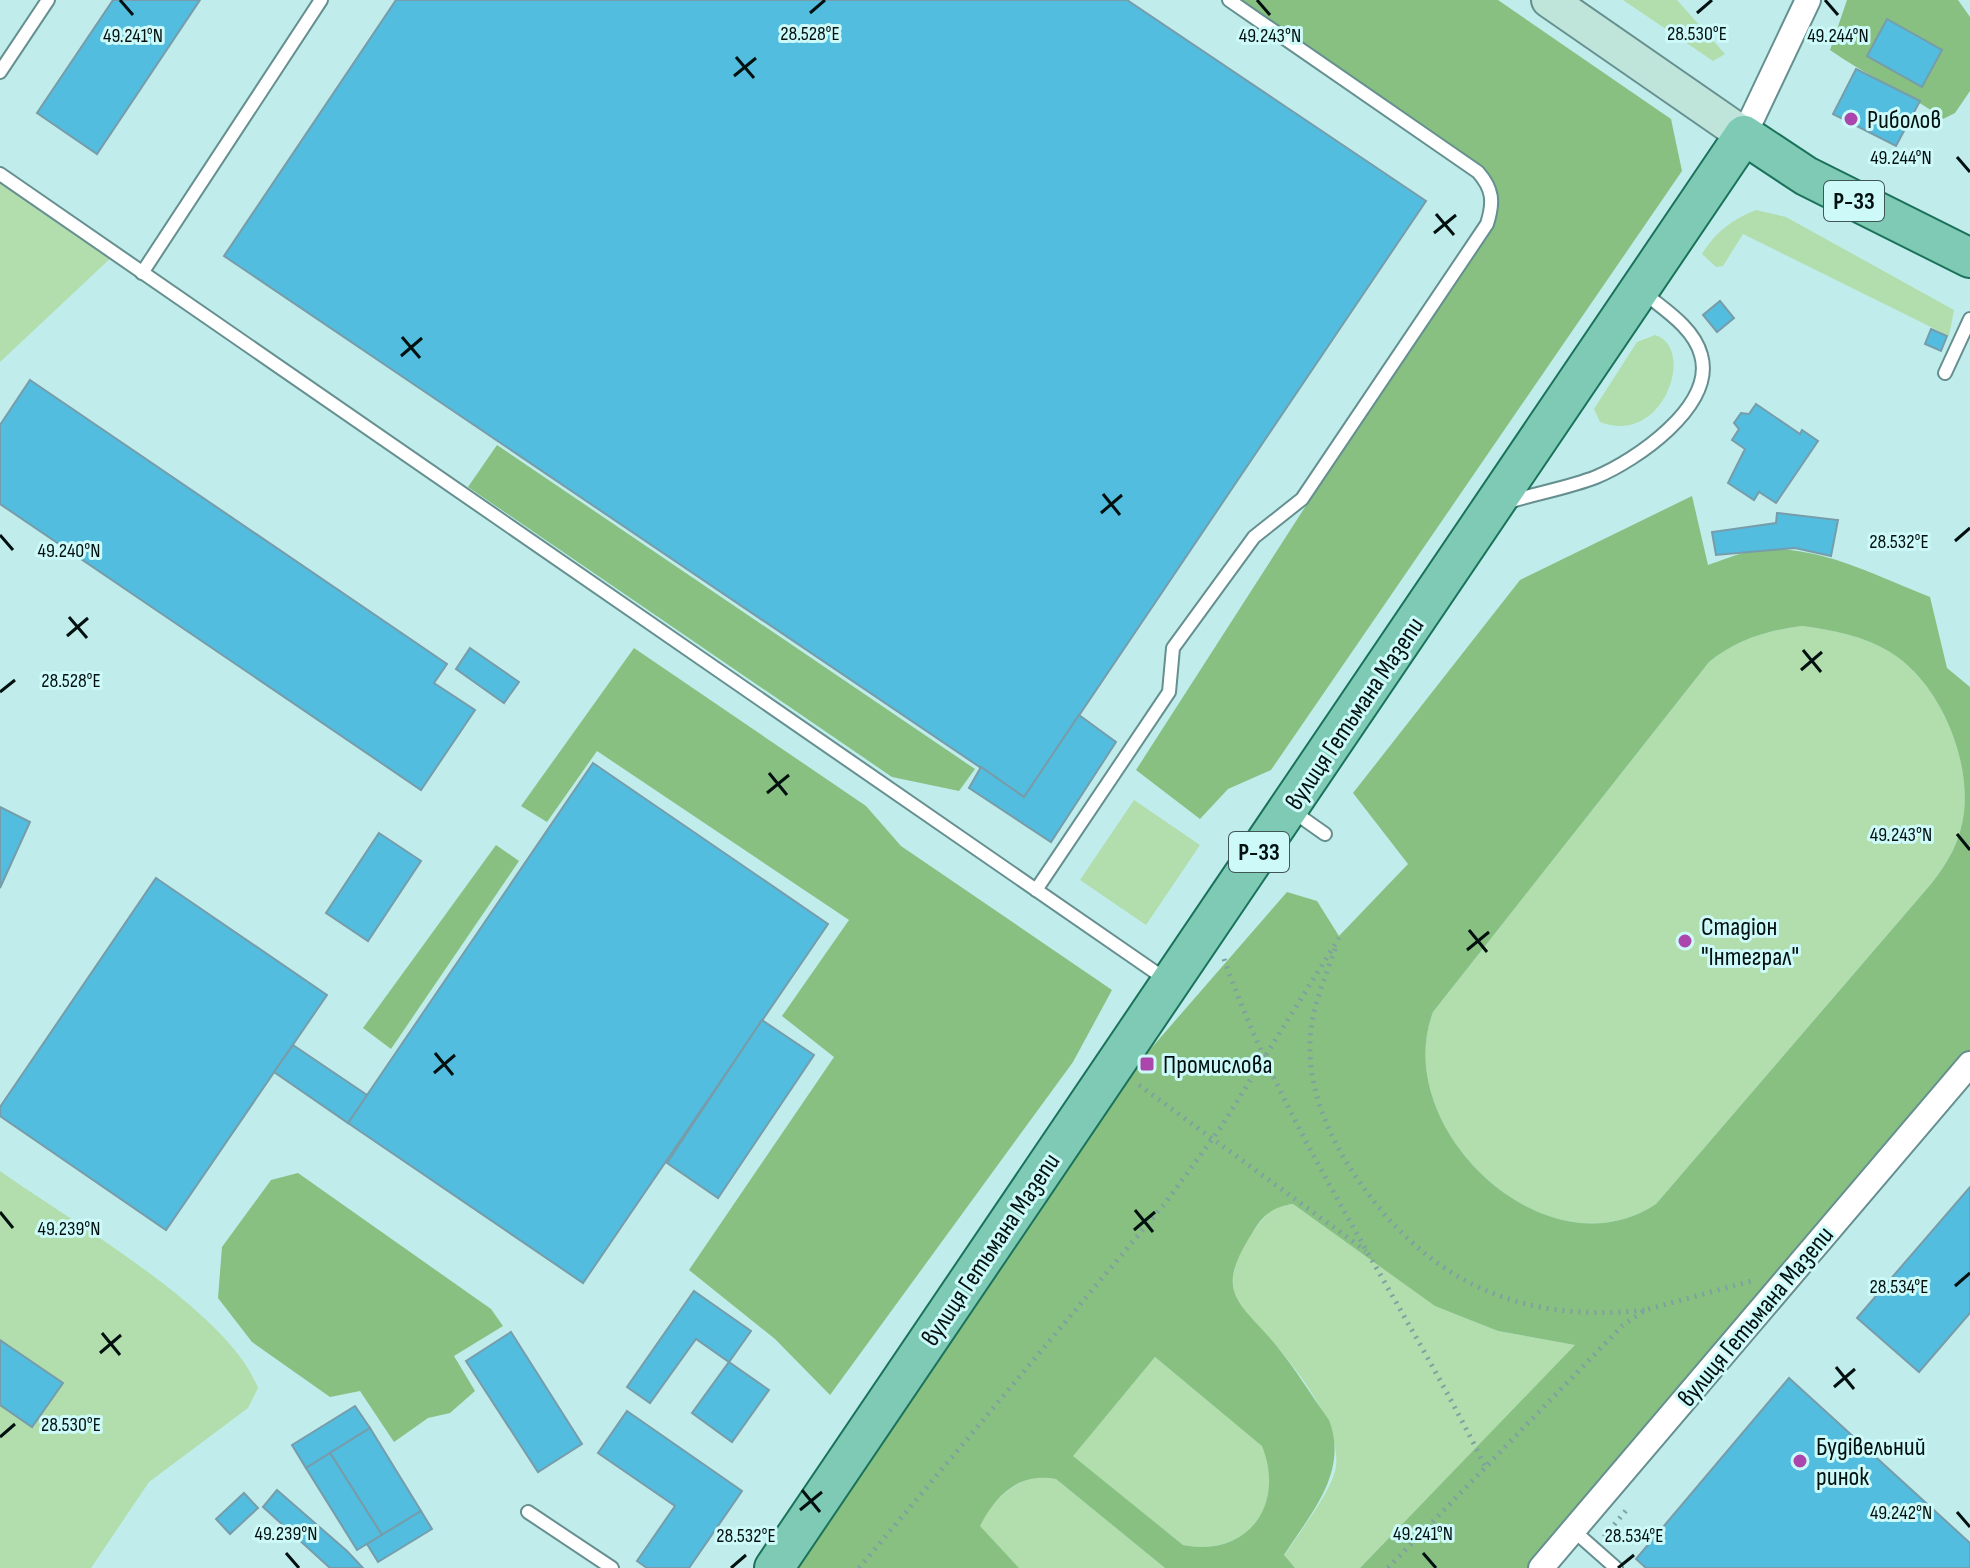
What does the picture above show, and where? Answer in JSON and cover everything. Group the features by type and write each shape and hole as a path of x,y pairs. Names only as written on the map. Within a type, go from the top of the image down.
{"main road":[{"path":"1549,0 1744,135"},
{"name":"Р-33","path":"1744,135 1806,176 1970,258"},
{"name":"вулиця Гетьмана Мазепи","path":"774,1568 1744,135"}],"street":[{"path":"1744,135 1808,0"},
{"name":"вулиця Гетьмана Мазепи","path":"1541,1568 1970,1064"}],"lane":[{"path":"0,72 48,0"},
{"path":"142,273 321,0"},
{"path":"1036,890 1169,692 1173,648 1254,537 1302,499 1487,224 1492,209 1492,196 1478,172 1229,0"},
{"path":"0,174 1171,983"},
{"path":"1493,506 1575,484 1622,463 1647,449 1673,426 1689,404 1699,383 1703,358 1695,340 1640,290"},
{"path":"1945,373 1970,319"},
{"path":"1289,809 1325,834"},
{"path":"528,1512 612,1568"},
{"path":"1573,1530 1616,1568"}],"path":[{"path":"859,1568 1166,1202 1213,1137 1339,938 1321,991 1309,1042 1312,1074 1332,1137 1375,1206 1431,1261 1496,1294 1583,1314 1645,1310 1795,1269"},
{"path":"1223,955 1295,1124 1438,1370 1485,1466"},
{"path":"1114,1066 1370,1254"},
{"path":"1388,1568 1600,1345 1645,1310"}],"green space":[{"path":"1229,0 1498,0 1671,119 1682,171 1271,770 1228,789 1200,819 1136,770 1487,224 1487,183"},
{"path":"1623,0 1677,0 1725,54 1713,61"},
{"path":"1847,0 1958,0 1970,17 1970,91 1955,113 1943,119 1830,50"},
{"path":"0,174 115,254 0,362"},
{"path":"1756,210 1786,217 1954,310 1949,336 1743,234 1723,266 1716,267 1702,254 1725,228"},
{"path":"1655,335 1667,343 1673,358 1673,375 1667,393 1656,409 1641,421 1622,426 1600,422 1594,409 1637,342"},
{"path":"497,445 975,769 959,791 892,777 468,487"},
{"path":"1692,496 1708,565 1750,551 1797,551 1842,562 1930,597 1947,668 1970,687 1970,1064 1541,1568 1360,1568 1575,1345 1498,1331 1435,1306 1293,1204 1273,1210 1259,1223 1240,1255 1233,1284 1242,1306 1282,1353 1329,1420 1334,1439 1331,1474 1324,1491 1284,1555 1295,1568 1165,1568 1056,1479 1043,1478 1031,1479 1010,1488 993,1505 980,1526 1019,1568 792,1568 1127,1076 1287,892 1317,901 1339,936 1408,864 1353,793 1520,580","holes":["1802,626 1848,634 1890,652 1907,665 1937,701 1956,745 1965,790 1964,812 1953,851 1931,884 1656,1204 1613,1222 1569,1221 1526,1206 1487,1179 1455,1143 1434,1102 1425,1057 1433,1012 1709,662 1753,637","1155,1357 1262,1446 1269,1488 1264,1507 1256,1522 1242,1535 1226,1543 1206,1547 1183,1545 1073,1456"]},
{"name":"Стадіон \"Інтеграл\"","path":"1802,626 1848,634 1890,652 1907,665 1937,701 1956,745 1965,790 1964,812 1953,851 1931,884 1656,1204 1613,1222 1569,1221 1526,1206 1487,1179 1455,1143 1434,1102 1425,1057 1433,1012 1709,662 1753,637"},
{"path":"634,648 866,806 901,846 1112,990 1073,1062 830,1395 775,1339 689,1270 834,1057 782,1016 849,920 597,751 547,822 521,806"},
{"path":"1134,800 1200,845 1146,925 1080,880"},
{"path":"496,845 519,861 391,1049 363,1028"},
{"path":"0,1171 105,1241 182,1299 215,1329 241,1359 258,1388 248,1408 149,1482 91,1568 0,1568"},
{"path":"298,1173 491,1309 503,1326 454,1356 475,1391 450,1413 428,1418 394,1442 360,1391 330,1397 252,1342 218,1298 222,1247 271,1180"},
{"path":"1293,1204 1436,1306 1498,1331 1576,1345 1360,1568 1295,1568 1284,1556 1329,1487 1336,1466 1336,1450 1325,1417 1306,1384 1274,1343 1243,1314 1234,1295 1235,1267 1247,1241 1274,1207"},
{"path":"1155,1357 1263,1446 1269,1468 1265,1507 1243,1535 1226,1543 1206,1547 1183,1545 1072,1456"},
{"path":"1039,1476 1056,1479 1165,1568 1019,1568 979,1526 1003,1494"}],"building":[{"path":"113,0 200,0 97,154 37,113"},
{"path":"396,0 1127,0 1426,201 1024,797 224,256"},
{"path":"1887,19 1942,50 1922,87 1867,56"},
{"path":"1856,69 1920,101 1896,146 1833,114"},
{"path":"1720,301 1734,318 1717,332 1703,315"},
{"path":"1931,329 1947,336 1941,351 1925,344"},
{"path":"30,380 447,664 434,683 475,710 421,790 0,504 0,425"},
{"path":"1756,404 1800,434 1802,430 1818,441 1776,503 1759,492 1754,500 1728,483 1745,449 1732,440 1739,429 1734,423 1741,413 1749,414"},
{"path":"1777,513 1838,520 1831,556 1795,548 1716,555 1712,532 1776,523"},
{"path":"470,648 519,682 504,703 456,669"},
{"path":"1079,715 1116,742 1051,842 969,788 981,767 1024,797"},
{"path":"593,763 828,924 583,1283 348,1123"},
{"path":"0,807 30,822 0,888"},
{"path":"379,833 421,861 368,941 326,913"},
{"path":"156,878 327,995 166,1230 0,1116 0,1107"},
{"path":"762,1020 814,1055 718,1198 667,1163"},
{"path":"293,1045 367,1095 348,1123 274,1072"},
{"path":"1970,1187 1970,1313 1919,1372 1857,1318"},
{"path":"694,1291 751,1331 729,1362 696,1339 650,1403 627,1387"},
{"path":"511,1332 582,1444 538,1472 466,1361"},
{"path":"0,1340 63,1383 32,1427 0,1405"},
{"path":"729,1362 769,1390 732,1442 692,1413"},
{"name":"Будівельний ринок","path":"1789,1378 1970,1543 1970,1568 1646,1568 1636,1559"},
{"path":"355,1406 370,1428 306,1468 292,1445"},
{"path":"627,1411 742,1491 689,1568 647,1568 637,1561 675,1506 598,1453"},
{"path":"370,1428 421,1511 382,1535 330,1453"},
{"path":"330,1453 382,1535 357,1550 306,1468"},
{"path":"277,1490 363,1568 330,1568 263,1507"},
{"path":"244,1493 258,1508 230,1534 216,1519"},
{"path":"421,1511 432,1529 378,1562 367,1544"}],"place":[{"name":"Риболов","path":"1851,119"},
{"name":"Стадіон \"Інтеграл\"","path":"1685,941"},
{"name":"Промислова","path":"1147,1064"},
{"name":"Будівельний ринок","path":"1800,1461"}]}
